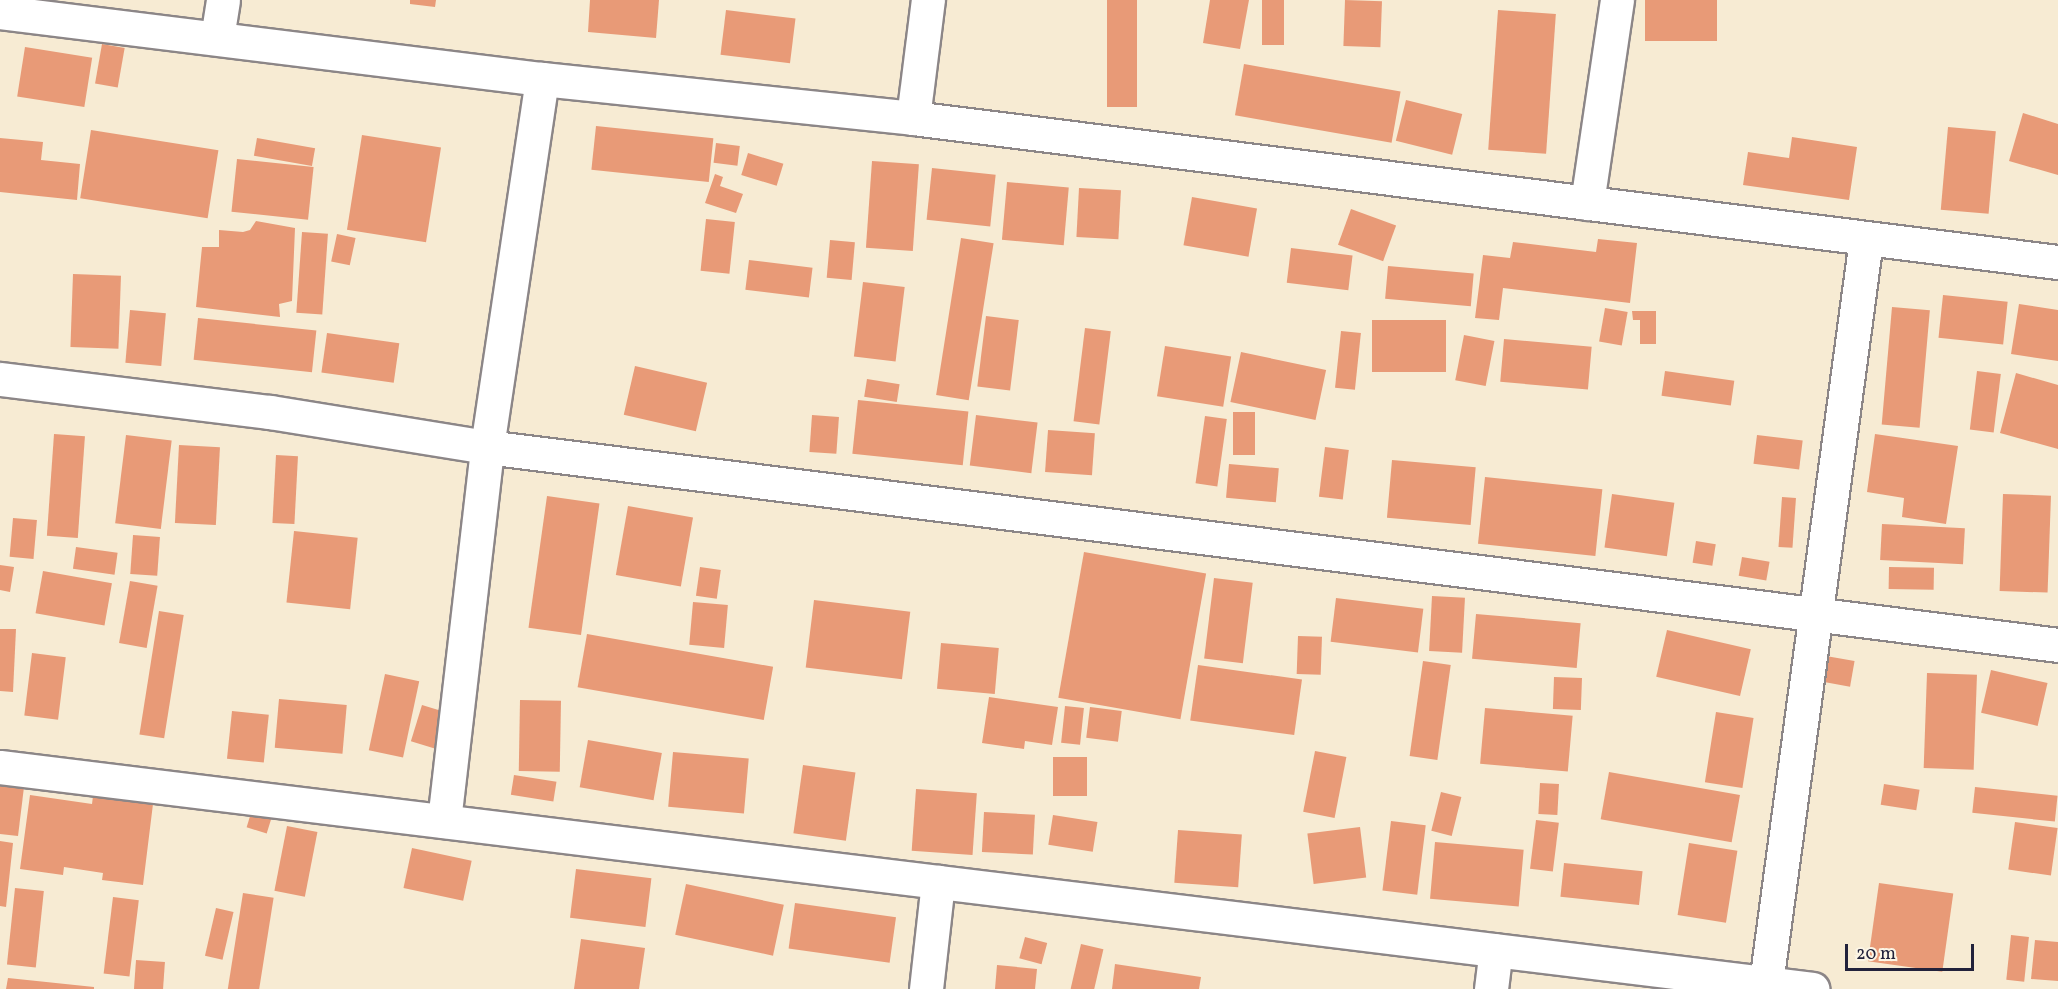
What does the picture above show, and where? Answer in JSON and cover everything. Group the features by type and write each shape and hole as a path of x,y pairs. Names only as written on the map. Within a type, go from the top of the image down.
{"street":[{"path":"217,38 222,0"},
{"path":"913,118 928,0"},
{"path":"1587,203 1617,0"},
{"path":"0,12 542,79 913,118 2058,262"},
{"path":"444,821 486,447 542,79"},
{"path":"1766,983 1818,616 1866,239"},
{"path":"0,379 270,412 486,447 2058,645"},
{"path":"0,767 1812,989"},
{"path":"926,989 938,882"},
{"path":"1491,989 1496,950"}],"building":[{"path":"410,0 436,0 435,7 410,4"},
{"path":"590,0 659,0 656,38 588,32"},
{"path":"1107,0 1137,0 1137,107 1107,107"},
{"path":"1210,0 1249,0 1240,49 1203,43"},
{"path":"1262,0 1284,0 1284,45 1262,45"},
{"path":"1345,0 1382,1 1380,47 1343,46"},
{"path":"1645,0 1717,0 1717,41 1645,41"},
{"path":"726,10 795,19 790,63 721,55"},
{"path":"1498,10 1556,14 1546,154 1488,150"},
{"path":"102,44 125,48 118,87 95,83"},
{"path":"25,47 92,58 84,107 17,96"},
{"path":"1244,64 1401,92 1392,143 1235,115"},
{"path":"1406,100 1462,114 1452,155 1396,141"},
{"path":"2023,113 2058,124 2058,175 2009,161"},
{"path":"596,126 713,138 709,182 591,170"},
{"path":"1948,127 1996,131 1989,214 1941,210"},
{"path":"91,130 218,150 208,218 80,198"},
{"path":"362,135 441,148 426,242 347,230"},
{"path":"1792,137 1857,147 1849,200 1743,185 1748,152 1789,158"},
{"path":"0,138 43,142 41,160 80,164 77,200 0,192"},
{"path":"257,138 315,148 312,166 254,156"},
{"path":"716,143 740,146 737,166 714,163"},
{"path":"748,153 783,164 777,186 741,175"},
{"path":"237,159 314,167 308,220 231,212"},
{"path":"872,161 919,164 913,251 866,248"},
{"path":"932,168 996,175 990,226 927,220"},
{"path":"715,174 723,177 720,186 743,194 736,213 705,203"},
{"path":"1007,182 1069,187 1064,245 1002,240"},
{"path":"1079,188 1121,190 1118,239 1076,237"},
{"path":"1192,197 1257,208 1248,257 1183,245"},
{"path":"1351,209 1396,225 1383,261 1338,245"},
{"path":"706,219 735,222 729,274 701,271"},
{"path":"256,221 295,228 292,301 279,304 280,317 196,307 202,247 219,247 219,230 243,232 250,230"},
{"path":"302,232 328,234 322,315 296,313"},
{"path":"337,234 356,238 350,265 331,261"},
{"path":"961,238 994,243 969,400 936,395"},
{"path":"1598,239 1637,243 1630,303 1503,288 1499,320 1475,318 1483,255 1510,258 1513,242 1596,252"},
{"path":"830,240 855,242 852,280 827,278"},
{"path":"1291,248 1353,256 1348,290 1287,283"},
{"path":"749,260 813,268 809,298 745,290"},
{"path":"1388,266 1474,273 1471,306 1385,299"},
{"path":"73,274 121,276 118,349 70,347"},
{"path":"863,282 905,287 896,362 854,356"},
{"path":"1943,295 2008,302 2003,345 1939,338"},
{"path":"2019,304 2058,310 2058,361 2011,354"},
{"path":"1892,307 1930,310 1920,428 1882,425"},
{"path":"1605,308 1628,312 1622,345 1599,341"},
{"path":"130,310 166,313 161,366 125,363"},
{"path":"1632,311 1656,311 1656,344 1640,344 1640,320 1633,320"},
{"path":"986,316 1019,320 1010,390 977,386"},
{"path":"198,318 316,330 312,372 194,360"},
{"path":"1372,320 1446,320 1446,372 1372,372"},
{"path":"1085,328 1111,331 1099,424 1074,421"},
{"path":"1341,331 1361,333 1355,390 1335,388"},
{"path":"327,333 399,343 394,383 321,373"},
{"path":"1464,335 1494,341 1486,386 1455,380"},
{"path":"1504,339 1592,347 1588,390 1500,382"},
{"path":"1165,346 1231,356 1223,407 1157,396"},
{"path":"1241,352 1326,370 1315,420 1230,402"},
{"path":"635,366 707,383 696,431 624,415"},
{"path":"1665,371 1734,381 1731,405 1662,396"},
{"path":"1977,371 2001,374 1994,432 1970,430"},
{"path":"2016,373 2058,385 2058,449 2000,433"},
{"path":"867,379 900,384 897,402 864,397"},
{"path":"858,400 968,412 963,465 852,454"},
{"path":"1233,412 1255,412 1255,455 1233,455"},
{"path":"812,415 839,417 836,454 809,452"},
{"path":"976,415 1038,423 1031,473 970,466"},
{"path":"1205,416 1227,419 1217,486 1196,483"},
{"path":"1048,430 1095,433 1092,475 1045,472"},
{"path":"54,434 85,436 78,538 47,536"},
{"path":"1875,434 1958,446 1946,524 1902,517 1904,498 1867,492"},
{"path":"126,435 172,441 161,529 115,523"},
{"path":"1757,435 1803,441 1799,469 1753,464"},
{"path":"179,445 220,447 216,525 175,523"},
{"path":"1325,447 1349,450 1343,500 1319,497"},
{"path":"276,455 298,456 294,524 272,523"},
{"path":"1392,460 1476,467 1471,525 1387,518"},
{"path":"1229,464 1279,468 1276,502 1226,498"},
{"path":"1485,477 1602,489 1595,556 1478,544"},
{"path":"1612,494 1674,503 1667,556 1604,547"},
{"path":"2003,494 2051,496 2048,593 2000,591"},
{"path":"547,496 599,503 581,635 528,628"},
{"path":"1782,497 1796,498 1792,548 1779,547"},
{"path":"628,506 693,517 681,586 616,575"},
{"path":"13,518 37,520 34,559 10,557"},
{"path":"1882,524 1965,528 1963,564 1880,560"},
{"path":"294,531 358,538 350,609 286,603"},
{"path":"133,535 160,537 157,576 130,574"},
{"path":"1696,541 1716,544 1712,566 1693,563"},
{"path":"76,547 118,553 115,575 73,569"},
{"path":"1084,552 1206,574 1180,719 1058,698"},
{"path":"1742,557 1770,562 1766,581 1739,576"},
{"path":"0,565 14,567 10,592 0,590"},
{"path":"700,567 721,570 717,599 696,596"},
{"path":"1889,567 1934,568 1934,590 1889,589"},
{"path":"43,571 112,583 104,626 36,613"},
{"path":"1214,578 1253,583 1243,663 1204,658"},
{"path":"130,581 158,586 147,648 119,643"},
{"path":"1432,596 1465,598 1462,653 1429,651"},
{"path":"1336,598 1423,609 1418,652 1331,642"},
{"path":"814,600 910,612 902,679 806,667"},
{"path":"693,602 728,605 724,648 689,645"},
{"path":"159,611 184,615 164,738 139,734"},
{"path":"1476,614 1581,623 1577,668 1472,659"},
{"path":"0,629 16,629 13,692 0,691"},
{"path":"1667,630 1751,649 1740,696 1656,677"},
{"path":"587,634 773,667 764,720 578,687"},
{"path":"1298,636 1322,637 1321,675 1297,674"},
{"path":"941,643 999,648 995,694 937,689"},
{"path":"32,653 66,657 58,720 24,716"},
{"path":"1826,656 1855,661 1850,687 1821,682"},
{"path":"1423,661 1451,665 1437,760 1410,756"},
{"path":"1198,665 1302,680 1294,735 1190,720"},
{"path":"1991,670 2048,683 2038,726 1981,713"},
{"path":"1927,673 1977,675 1974,770 1924,768"},
{"path":"385,674 419,681 403,758 369,750"},
{"path":"1554,677 1582,678 1581,710 1553,709"},
{"path":"989,697 1058,707 1052,745 1025,741 1024,749 982,743"},
{"path":"279,699 347,705 342,754 275,748"},
{"path":"520,700 561,701 560,772 519,771"},
{"path":"422,705 445,712 434,748 411,741"},
{"path":"1065,706 1084,708 1080,745 1061,743"},
{"path":"1090,707 1122,711 1118,742 1086,738"},
{"path":"1485,708 1573,716 1568,771 1480,764"},
{"path":"232,711 269,715 264,763 227,759"},
{"path":"1716,712 1754,718 1742,788 1705,782"},
{"path":"588,740 662,753 654,800 580,787"},
{"path":"1315,751 1346,757 1335,818 1303,812"},
{"path":"673,752 749,759 744,813 668,807"},
{"path":"1053,757 1087,757 1087,796 1053,796"},
{"path":"803,765 855,772 846,841 793,833"},
{"path":"1609,772 1740,795 1732,842 1601,819"},
{"path":"514,775 556,782 553,801 511,795"},
{"path":"1540,783 1559,784 1557,815 1538,814"},
{"path":"1884,784 1920,790 1916,810 1881,805"},
{"path":"0,785 24,787 18,836 0,834"},
{"path":"1975,787 2058,796 2055,822 1972,813"},
{"path":"916,789 977,793 973,855 912,851"},
{"path":"1441,792 1461,797 1452,836 1431,831"},
{"path":"30,795 92,804 93,796 153,804 143,885 102,880 103,873 64,867 63,875 20,869"},
{"path":"984,812 1035,815 1033,855 982,852"},
{"path":"251,813 271,819 267,833 247,827"},
{"path":"1053,815 1097,822 1093,852 1048,845"},
{"path":"1536,820 1559,823 1553,871 1530,869"},
{"path":"1391,821 1426,825 1417,895 1382,890"},
{"path":"2015,822 2058,828 2051,876 2008,870"},
{"path":"287,826 317,832 305,897 274,891"},
{"path":"1360,827 1366,878 1314,884 1307,833"},
{"path":"1178,830 1242,834 1238,887 1174,883"},
{"path":"0,841 13,843 6,907 0,906"},
{"path":"1435,842 1524,850 1519,907 1430,899"},
{"path":"1689,843 1737,851 1726,923 1678,915"},
{"path":"412,848 472,861 463,901 403,888"},
{"path":"1564,863 1643,871 1639,905 1560,897"},
{"path":"576,869 651,878 645,927 570,918"},
{"path":"1879,883 1953,893 1942,972 1868,961"},
{"path":"686,884 784,905 773,956 675,935"},
{"path":"15,888 44,891 36,968 7,965"},
{"path":"243,893 274,898 259,989 228,989"},
{"path":"113,897 139,900 129,977 104,973"},
{"path":"795,903 896,917 890,963 789,949"},
{"path":"216,908 234,912 223,960 205,956"},
{"path":"2011,935 2029,937 2024,982 2006,980"},
{"path":"1025,937 1047,943 1042,964 1019,958"},
{"path":"581,939 645,948 639,989 574,989"},
{"path":"2035,940 2058,942 2058,981 2031,979"},
{"path":"1081,944 1103,949 1094,989 1071,989"},
{"path":"136,960 165,962 163,989 134,989"},
{"path":"1115,964 1201,977 1199,989 1112,989"},
{"path":"997,965 1037,969 1035,989 995,989"},
{"path":"8,978 94,987 94,989 6,989"}]}
